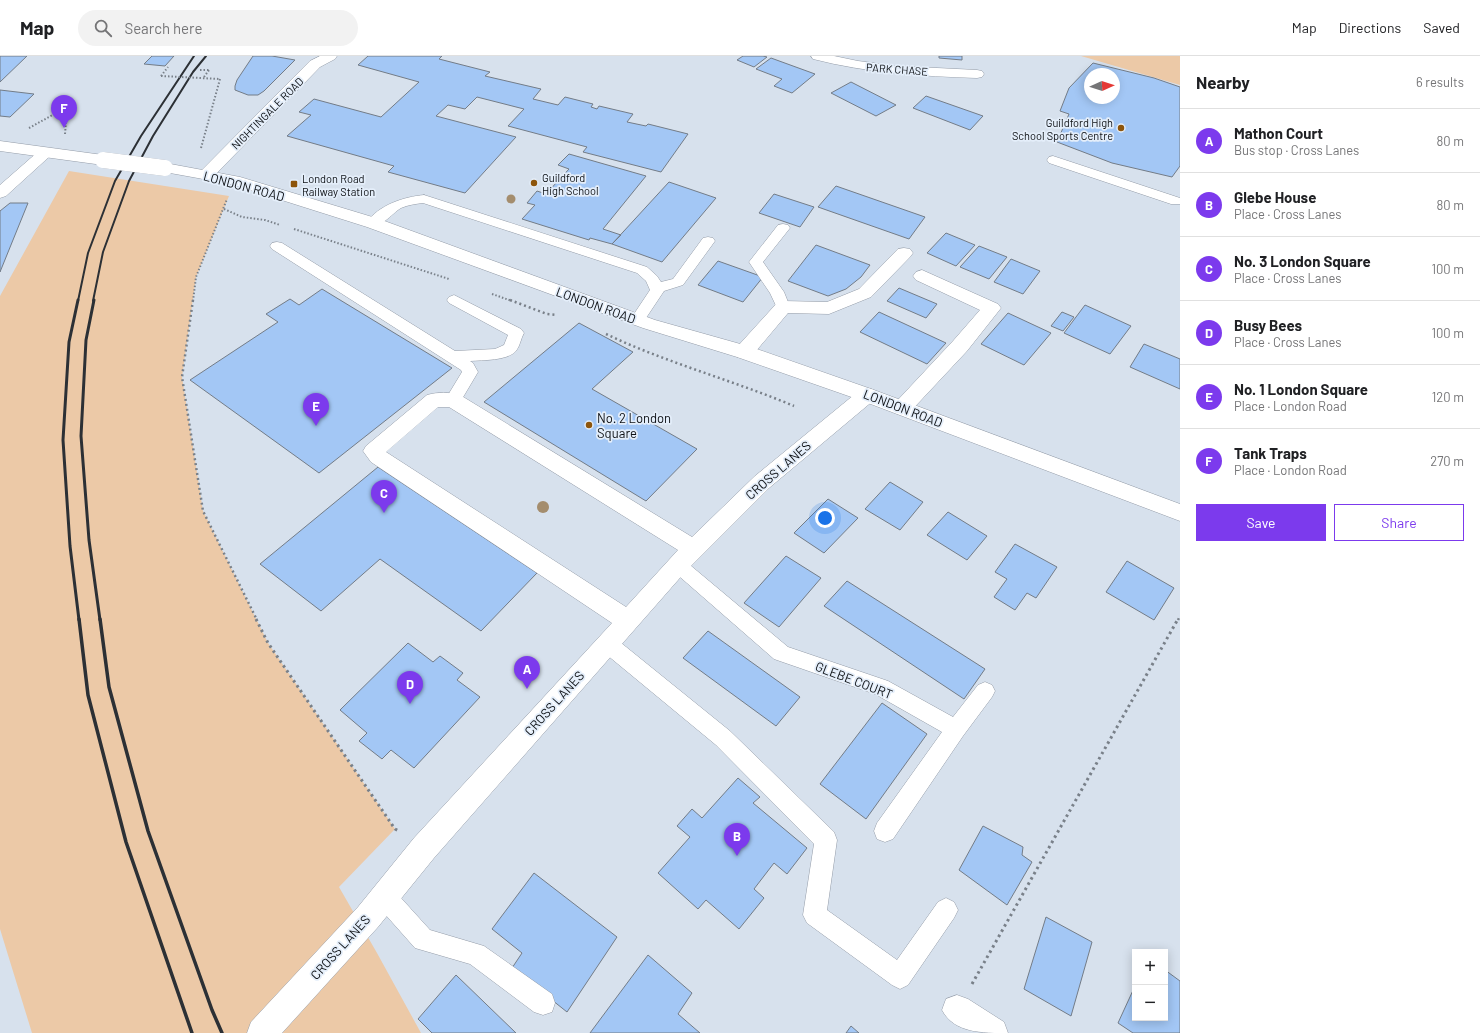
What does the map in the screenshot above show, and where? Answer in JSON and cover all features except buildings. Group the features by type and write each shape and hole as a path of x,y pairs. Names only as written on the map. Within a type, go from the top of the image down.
{"street":[{"name":"NIGHTINGALE ROAD","path":"206,175 315,64 330,56"},
{"name":"PARK CHASE","path":"818,56 863,67 899,71 977,74"},
{"name":"LONDON ROAD","path":"0,146 165,168 234,180 373,223 637,320 744,352 867,395 1180,513"},
{"path":"0,193 45,153"},
{"path":"744,352 782,307 829,308 865,293 904,253"},
{"path":"902,408 960,346 992,308 922,276"},
{"name":"CROSS LANES","path":"262,1033 376,906 424,848 686,557 762,482 867,395"},
{"path":"628,621 378,457 372,451 434,400 453,400 686,557"},
{"path":"957,1010 993,1033"}],"lane":[{"path":"1053,160 1179,201"},
{"path":"373,223 397,204 410,200 424,199 642,270 652,279 657,290 637,320"},
{"path":"782,307 776,292 756,262 783,228"},
{"path":"656,288 678,282 708,241"},
{"path":"277,246 468,367 470,372 453,400"},
{"path":"451,357 497,354 510,348 516,333 454,300"},
{"name":"GLEBE COURT","path":"686,557 781,653 880,687 956,728"},
{"path":"608,644 723,738 826,840 815,915 900,977 946,910"},
{"path":"885,830 956,728 985,691"},
{"path":"376,906 423,940 476,954 543,1003"}],"path":[{"path":"168,67 161,76 220,79 200,150"},
{"path":"200,70 209,70 204,77"},
{"path":"64,137 68,98"},
{"path":"25,130 67,107"},
{"path":"228,196 196,277 182,377 204,511 268,643 395,829 424,848"},
{"path":"224,209 242,217 265,220 280,225"},
{"path":"288,228 452,280"},
{"path":"489,293 547,314 563,316"},
{"path":"600,330 634,348 768,395 794,406"},
{"path":"957,1010 1180,616"}],"shaded area":[{"path":"1081,56 1180,56 1180,85"},
{"path":"69,171 229,196 196,277 182,377 203,511 268,643 395,829 339,887 421,1033 32,1033 0,929 0,296"}],"railway":[{"path":"78,301 88,253 115,181 141,136 194,56"},
{"path":"93,301 103,252 129,181 153,136 193,72 206,56"},
{"path":"78,300 69,342 63,440 70,546 79,620"},
{"path":"94,300 86,340 81,436 89,540 100,620"},
{"path":"79,619 88,695 126,842 192,1033"},
{"path":"100,619 109,687 148,831 212,1010 222,1033"}],"place":[{"name":"Tank Traps","path":"64,128"},
{"name":"Guildford High School Sports Centre","path":"1121,128"},
{"name":"Guildford High School","path":"534,183"},
{"name":"London Road Railway Station","path":"294,184"},
{"name":"No. 2 London Square","path":"589,425"},
{"name":"No. 1 London Square","path":"316,426"},
{"name":"No. 3 London Square","path":"384,513"},
{"name":"Mathon Court","path":"527,689"},
{"name":"Busy Bees","path":"410,704"},
{"name":"Glebe House","path":"737,856"}]}
